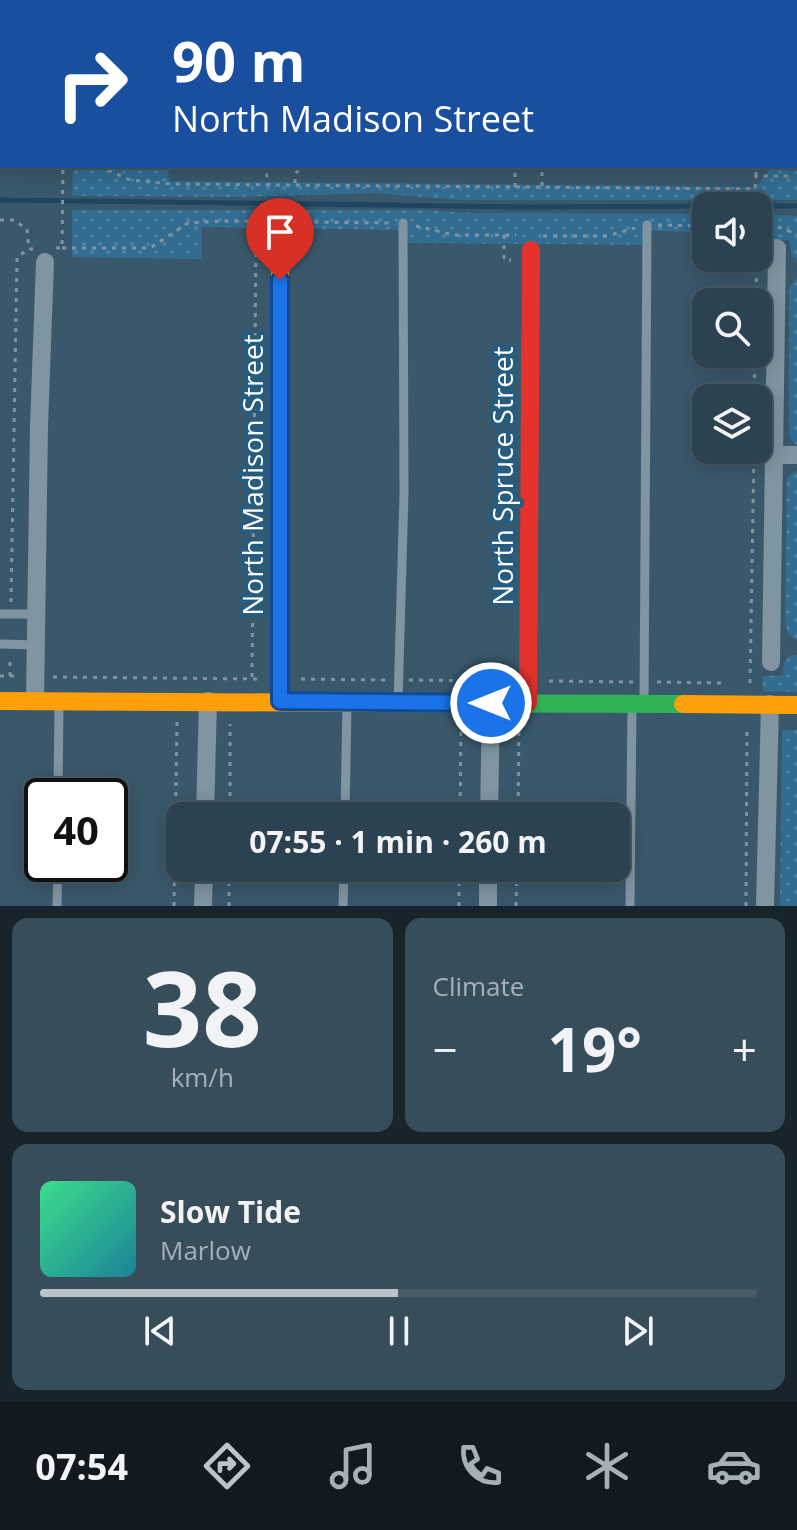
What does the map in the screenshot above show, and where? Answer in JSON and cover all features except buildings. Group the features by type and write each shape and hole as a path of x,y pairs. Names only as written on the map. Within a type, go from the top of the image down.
{"street":[{"name":"North Spruce Street","path":"528,703 533,240"},
{"path":"771,662 777,248"},
{"name":"North Madison Street","path":"280,249 280,701"},
{"path":"35,701 45,255"},
{"path":"774,455 797,455"},
{"path":"0,701 797,705"},
{"path":"205,802 208,701"},
{"path":"489,802 491,703"},
{"path":"765,906 770,704"},
{"path":"203,906 204,882"},
{"path":"488,882 488,906"}],"lane":[{"path":"398,702 404,493 403,223"},
{"path":"630,906 638,704 647,225"},
{"path":"6,614 36,614"},
{"path":"5,644 36,645"},
{"path":"58,778 59,701"},
{"path":"345,802 347,702"},
{"path":"57,906 58,882"},
{"path":"343,906 344,882"}],"path":[{"path":"63,168 62,245 150,248 188,223 403,223 454,235 533,240 607,236 647,225 692,226"},
{"path":"103,168 130,180 173,184 755,189 756,168"},
{"path":"262,168 269,185"},
{"path":"295,185 295,174 301,168"},
{"path":"515,168 515,187"},
{"path":"542,168 542,187"},
{"path":"756,176 797,177"},
{"path":"0,220 14,220 27,229 29,249"},
{"path":"252,678 256,242 263,221"},
{"path":"772,226 797,234"},
{"path":"29,249 45,255"},
{"path":"6,614 17,257 29,249"},
{"path":"750,683 754,464"},
{"path":"5,644 10,676"},
{"path":"174,906 177,721"},
{"path":"230,722 230,802"},
{"path":"460,802 461,723"},
{"path":"518,802 519,723"},
{"path":"746,906 747,723"},
{"path":"229,882 229,906"},
{"path":"459,882 459,906"},
{"path":"516,906 517,882"}],"shaded area":[{"path":"73,168 168,168 169,181 756,187 770,169 797,171 797,200 772,200 772,192 692,192 692,200 458,200 377,193 235,197 72,196"},
{"path":"72,210 692,214 692,232 650,231 650,245 408,243 406,230 202,227 202,259 72,257"},
{"path":"772,215 797,216 797,260 792,256 789,240 772,240"},
{"path":"797,277 797,445 791,440 789,431 789,288"},
{"path":"797,470 797,640 786,628 785,617 787,478"},
{"path":"797,655 797,692 763,691 763,676 783,675 784,663 789,656"},
{"path":"782,730 797,730 797,906 780,906"}],"waterway":[{"path":"0,200 692,206"},
{"path":"772,206 797,206"}],"traffic: fast":[{"path":"372,703 683,704"}],"traffic: slow":[{"path":"280,249 280,701"},
{"path":"0,701 372,703"},
{"path":"683,704 797,705"}],"traffic: jam":[{"path":"528,703 531,250"}],"route":[{"path":"280,280 280,701 491,703"}]}
